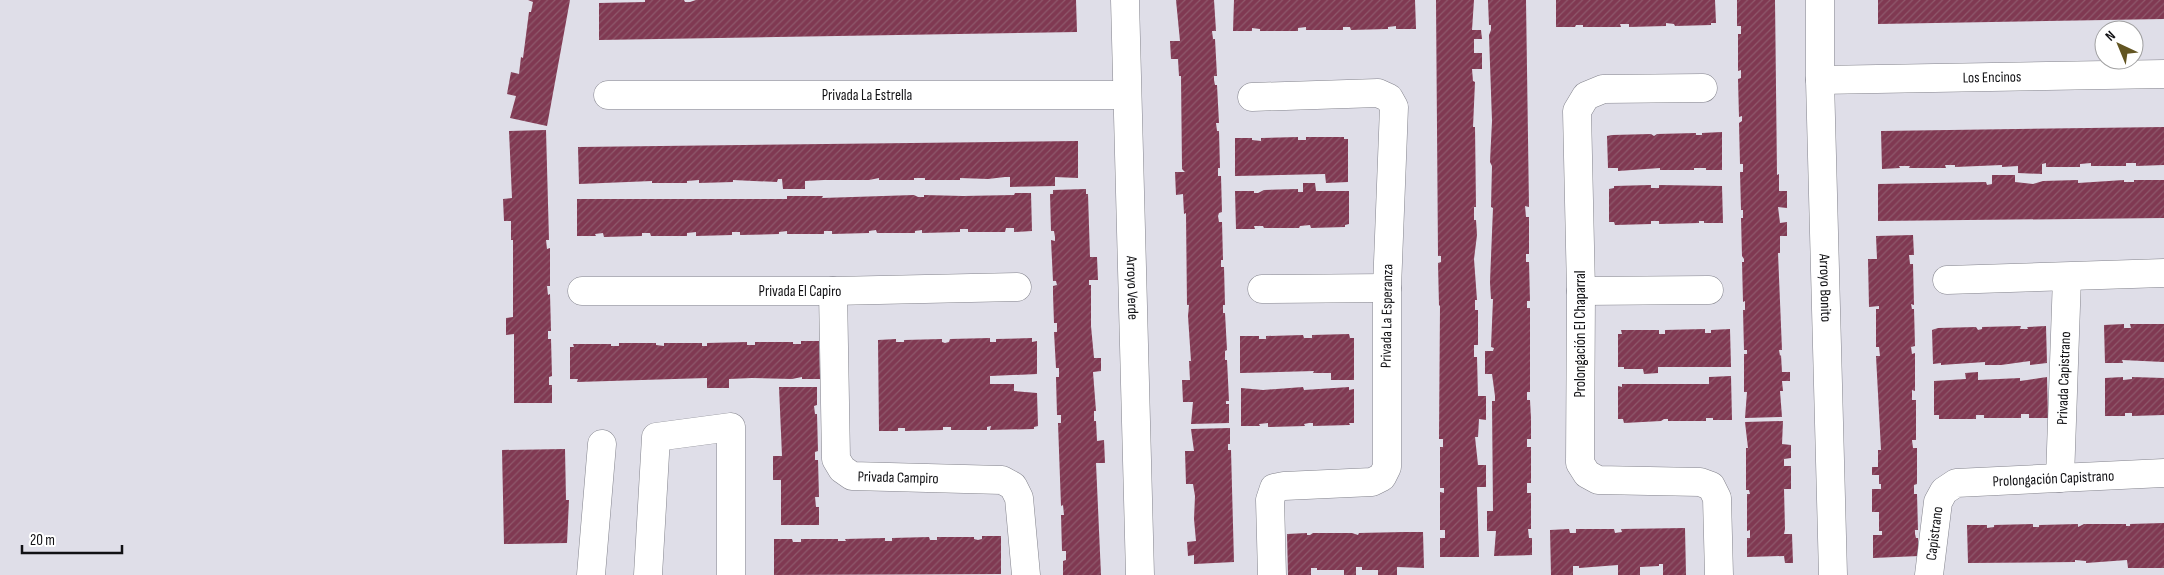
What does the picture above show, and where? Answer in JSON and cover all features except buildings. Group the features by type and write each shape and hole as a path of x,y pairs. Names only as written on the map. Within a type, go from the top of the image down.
{"street":[{"name":"Arroyo Verde","path":"1125,0 1140,575"},
{"name":"Arroyo Bonito","path":"1820,0 1820,80 1833,575"},
{"name":"Los Encinos","path":"1820,80 2164,74"},
{"name":"Prolongación El Chaparral","path":"1703,88 1603,89 1586,96 1577,111 1581,291 1580,464 1587,474 1598,480 1700,482 1711,486 1717,498 1719,575"},
{"name":"Privada La Esperanza","path":"1252,97 1378,92 1389,98 1394,107 1386,288 1387,467 1382,477 1372,482 1274,488 1270,500 1272,575"},
{"name":"Privada La Estrella","path":"608,95 1126,95"},
{"path":"1947,280 2164,273"},
{"name":"Privada Capistrano","path":"2060,478 2067,277"},
{"name":"Privada El Capiro","path":"582,291 834,291 1017,287"},
{"path":"1262,290 1386,288"},
{"path":"1581,291 1709,290"},
{"name":"Privada Campiro","path":"834,291 836,460 842,469 852,476 1002,480 1013,486 1019,498 1026,575"},
{"path":"648,575 656,437 731,427 731,575"},
{"path":"591,575 602,444"},
{"name":"Prolongación Capistrano","path":"1944,491 1956,484 2164,473"},
{"name":"Capistrano","path":"1930,575 1938,502 1944,491"}]}
